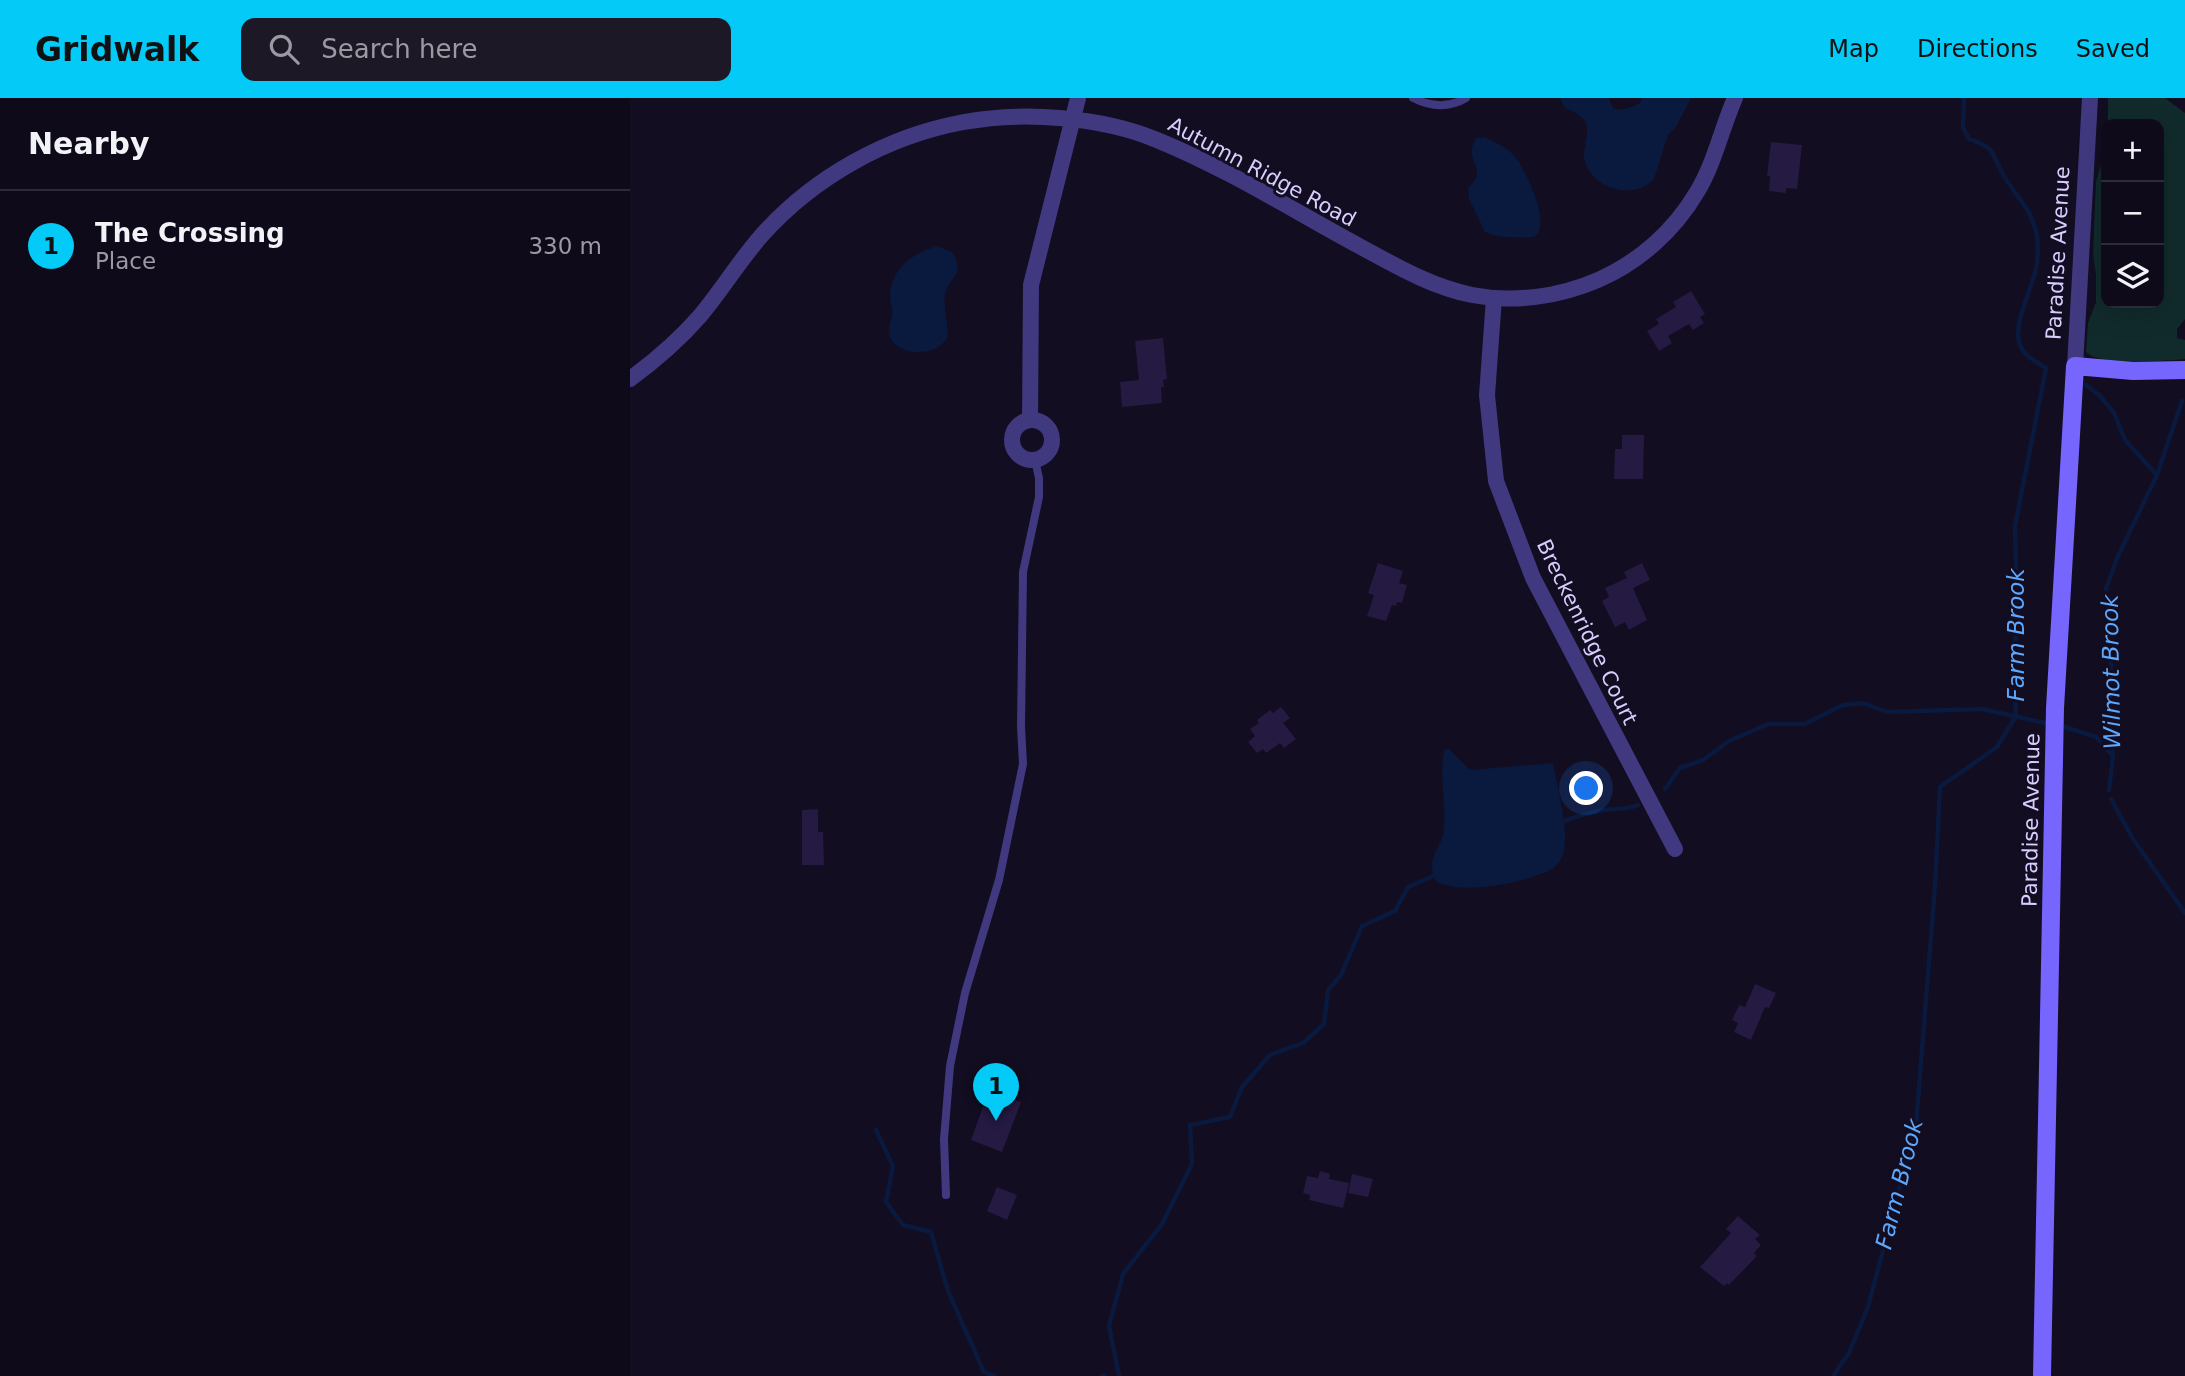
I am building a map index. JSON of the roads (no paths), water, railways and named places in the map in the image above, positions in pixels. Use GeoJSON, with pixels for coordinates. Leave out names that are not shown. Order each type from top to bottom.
{"type":"FeatureCollection","features":[{"type":"Feature","properties":{"kind":"street"},"geometry":{"type":"LineString","coordinates":[[1030,420],[1031,285],[1078,98]]}},
{"type":"Feature","properties":{"kind":"street","name":"Autumn Ridge Road"},"geometry":{"type":"LineString","coordinates":[[630,379],[653,362],[702,313],[762,234],[808,192],[837,171],[897,142],[935,128],[967,121],[1019,118],[1072,120],[1124,129],[1155,139],[1212,166],[1401,268],[1456,291],[1494,298],[1522,298],[1567,291],[1609,275],[1646,251],[1668,232],[1709,171],[1735,98]]}},
{"type":"Feature","properties":{"kind":"street","name":"Paradise Avenue"},"geometry":{"type":"LineString","coordinates":[[2042,1376],[2055,708],[2090,98]]}},
{"type":"Feature","properties":{"kind":"street","name":"Breckenridge Court"},"geometry":{"type":"LineString","coordinates":[[1494,298],[1487,395],[1496,481],[1533,578],[1675,849]]}},
{"type":"Feature","properties":{"kind":"street"},"geometry":{"type":"LineString","coordinates":[[2074,366],[2133,371],[2185,370]]}},
{"type":"Feature","properties":{"kind":"street"},"geometry":{"type":"LineString","coordinates":[[1030,420],[1044,424],[1052,435],[1047,454],[1035,460],[1023,459],[1017,455],[1011,443],[1018,425],[1030,420]]}},
{"type":"Feature","properties":{"kind":"lane"},"geometry":{"type":"LineString","coordinates":[[1413,98],[1436,106],[1451,105],[1466,98]]}},
{"type":"Feature","properties":{"kind":"lane"},"geometry":{"type":"LineString","coordinates":[[946,1195],[944,1139],[950,1066],[965,993],[999,880],[1023,764],[1023,572],[1039,497],[1035,460]]}},
{"type":"Feature","properties":{"kind":"water"},"geometry":{"type":"Polygon","coordinates":[[[1560,98],[1609,98],[1613,108],[1620,109],[1640,103],[1642,98],[1691,98],[1676,127],[1668,135],[1654,179],[1635,190],[1624,190],[1603,184],[1587,168],[1584,157],[1586,124],[1577,114],[1565,108],[1560,98]]]}},
{"type":"Feature","properties":{"kind":"water"},"geometry":{"type":"Polygon","coordinates":[[[1485,137],[1509,151],[1525,174],[1539,211],[1539,231],[1533,237],[1500,236],[1485,232],[1469,199],[1468,188],[1477,174],[1472,146],[1476,138],[1485,137]]]}},
{"type":"Feature","properties":{"kind":"water"},"geometry":{"type":"Polygon","coordinates":[[[937,246],[952,252],[958,266],[945,295],[948,336],[944,343],[930,351],[905,350],[892,341],[889,335],[892,283],[906,262],[937,246]]]}},
{"type":"Feature","properties":{"kind":"water"},"geometry":{"type":"Polygon","coordinates":[[[1449,749],[1470,770],[1553,763],[1565,834],[1563,854],[1556,865],[1540,875],[1492,886],[1458,887],[1435,880],[1432,871],[1433,858],[1444,828],[1444,750],[1449,749]]]}},
{"type":"Feature","properties":{"kind":"waterway","name":"Farm Brook"},"geometry":{"type":"LineString","coordinates":[[1833,1376],[1849,1353],[1868,1307],[1916,1125],[1940,787],[1997,747],[2016,716],[2015,526],[2046,368],[2023,351],[2018,339],[2018,329],[2037,264],[2037,239],[2030,214],[2004,176],[1992,152],[1984,145],[1969,139],[1963,128],[1964,98]]}},
{"type":"Feature","properties":{"kind":"waterway"},"geometry":{"type":"LineString","coordinates":[[2086,385],[2099,395],[2114,413],[2125,440],[2156,474]]}},
{"type":"Feature","properties":{"kind":"waterway","name":"Wilmot Brook"},"geometry":{"type":"LineString","coordinates":[[2109,790],[2113,756],[2106,589],[2118,556],[2157,475],[2182,401]]}},
{"type":"Feature","properties":{"kind":"waterway"},"geometry":{"type":"LineString","coordinates":[[1665,789],[1680,768],[1703,760],[1729,741],[1768,724],[1805,724],[1843,705],[1863,703],[1887,712],[1982,709],[2045,723]]}},
{"type":"Feature","properties":{"kind":"waterway"},"geometry":{"type":"LineString","coordinates":[[2065,727],[2096,737],[2113,756]]}},
{"type":"Feature","properties":{"kind":"waterway","name":"Wilmot Brook"},"geometry":{"type":"LineString","coordinates":[[2111,799],[2133,839],[2185,913]]}},
{"type":"Feature","properties":{"kind":"waterway"},"geometry":{"type":"LineString","coordinates":[[1559,823],[1592,812],[1638,805]]}},
{"type":"Feature","properties":{"kind":"waterway"},"geometry":{"type":"LineString","coordinates":[[1119,1376],[1109,1326],[1123,1274],[1162,1224],[1192,1164],[1190,1125],[1230,1117],[1242,1087],[1270,1055],[1303,1043],[1324,1024],[1328,990],[1341,975],[1362,926],[1395,911],[1408,887],[1438,874]]}},
{"type":"Feature","properties":{"kind":"waterway"},"geometry":{"type":"LineString","coordinates":[[876,1130],[893,1166],[886,1202],[903,1225],[931,1232],[948,1291],[984,1372],[994,1376]]}},
{"type":"Feature","properties":{"kind":"place","name":"The Crossing"},"geometry":{"type":"Point","coordinates":[996,1121]}}]}
